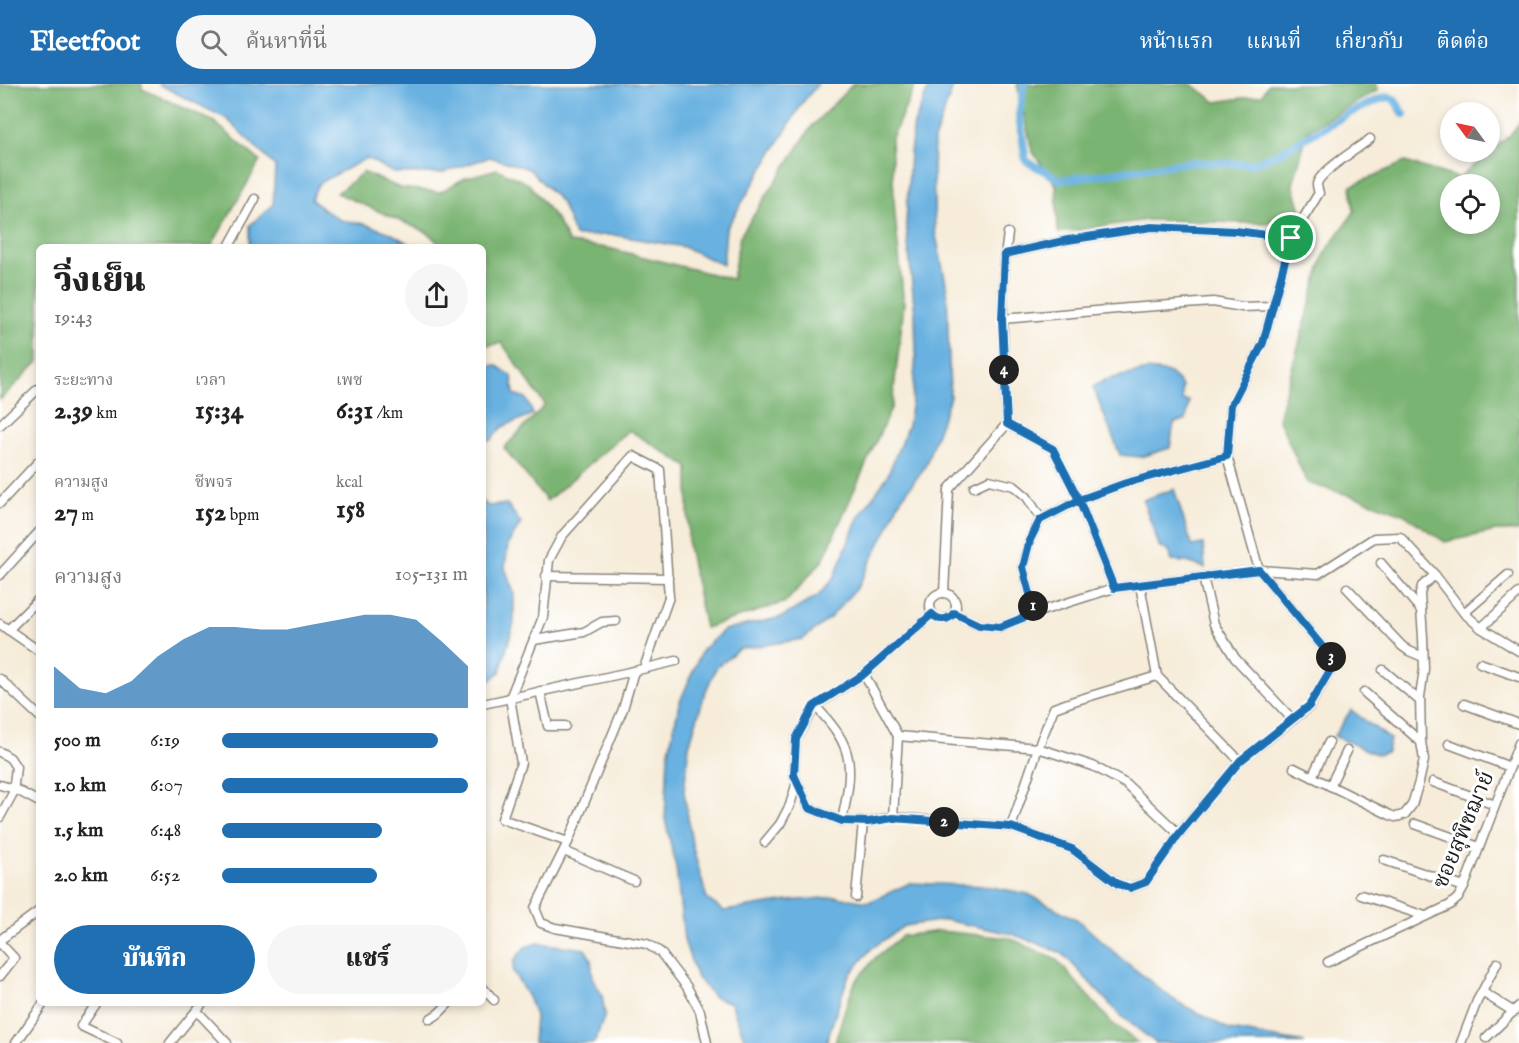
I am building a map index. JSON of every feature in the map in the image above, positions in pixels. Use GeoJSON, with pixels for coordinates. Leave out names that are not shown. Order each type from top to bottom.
{"type":"FeatureCollection","features":[{"type":"Feature","properties":{"kind":"street"},"geometry":{"type":"LineString","coordinates":[[932,614],[864,674],[814,706],[796,739],[794,775],[809,808],[842,821],[863,822],[893,818],[1011,827],[1072,849],[1118,884],[1130,888],[1146,882],[1179,834],[1240,761],[1309,706],[1335,662],[1259,570],[1227,456],[1231,405],[1263,343],[1291,238],[1319,193],[1317,183],[1321,176],[1370,140]]}},
{"type":"Feature","properties":{"kind":"street"},"geometry":{"type":"LineString","coordinates":[[230,244],[255,199]]}},
{"type":"Feature","properties":{"kind":"street"},"geometry":{"type":"LineString","coordinates":[[1005,254],[1068,240],[1152,227],[1236,231],[1291,238]]}},
{"type":"Feature","properties":{"kind":"street"},"geometry":{"type":"LineString","coordinates":[[944,593],[949,489],[1007,424],[1002,319],[1008,233]]}},
{"type":"Feature","properties":{"kind":"street"},"geometry":{"type":"LineString","coordinates":[[1002,319],[1213,302],[1242,307],[1273,306]]}},
{"type":"Feature","properties":{"kind":"street"},"geometry":{"type":"LineString","coordinates":[[0,425],[36,391]]}},
{"type":"Feature","properties":{"kind":"street"},"geometry":{"type":"LineString","coordinates":[[1007,424],[1053,449],[1079,500],[1114,588]]}},
{"type":"Feature","properties":{"kind":"street"},"geometry":{"type":"LineString","coordinates":[[568,842],[502,819],[521,763],[510,698],[543,617],[549,560],[562,536],[633,456],[660,471],[669,597],[644,668]]}},
{"type":"Feature","properties":{"kind":"street"},"geometry":{"type":"LineString","coordinates":[[1035,613],[1023,567],[1030,540],[1041,519],[1079,500],[1126,483],[1227,456]]}},
{"type":"Feature","properties":{"kind":"street"},"geometry":{"type":"LineString","coordinates":[[0,503],[36,464]]}},
{"type":"Feature","properties":{"kind":"street"},"geometry":{"type":"LineString","coordinates":[[974,487],[989,480],[1014,486],[1027,497],[1041,519]]}},
{"type":"Feature","properties":{"kind":"street"},"geometry":{"type":"LineString","coordinates":[[0,575],[36,535]]}},
{"type":"Feature","properties":{"kind":"street"},"geometry":{"type":"LineString","coordinates":[[954,613],[979,625],[1000,627],[1035,613],[1114,588],[1259,570],[1318,574],[1374,537],[1400,537],[1435,575],[1464,613],[1481,628],[1519,651]]}},
{"type":"Feature","properties":{"kind":"street"},"geometry":{"type":"LineString","coordinates":[[1381,563],[1420,609]]}},
{"type":"Feature","properties":{"kind":"street"},"geometry":{"type":"LineString","coordinates":[[1294,768],[1390,815],[1405,814],[1412,805],[1424,760],[1420,701],[1424,657],[1420,594],[1422,586],[1435,575]]}},
{"type":"Feature","properties":{"kind":"street"},"geometry":{"type":"LineString","coordinates":[[1464,613],[1508,575]]}},
{"type":"Feature","properties":{"kind":"street"},"geometry":{"type":"LineString","coordinates":[[546,576],[668,578]]}},
{"type":"Feature","properties":{"kind":"street"},"geometry":{"type":"LineString","coordinates":[[1203,577],[1214,624],[1234,658],[1293,720]]}},
{"type":"Feature","properties":{"kind":"street"},"geometry":{"type":"LineString","coordinates":[[1140,585],[1157,676],[1240,761]]}},
{"type":"Feature","properties":{"kind":"street"},"geometry":{"type":"LineString","coordinates":[[1347,588],[1402,646],[1424,657]]}},
{"type":"Feature","properties":{"kind":"street"},"geometry":{"type":"LineString","coordinates":[[944,593],[948,594],[956,604],[951,616],[939,619],[932,614],[930,606],[936,595],[944,593]]}},
{"type":"Feature","properties":{"kind":"street"},"geometry":{"type":"LineString","coordinates":[[1481,628],[1519,593]]}},
{"type":"Feature","properties":{"kind":"street"},"geometry":{"type":"LineString","coordinates":[[8,630],[36,602]]}},
{"type":"Feature","properties":{"kind":"street"},"geometry":{"type":"LineString","coordinates":[[534,640],[584,633],[602,622],[616,621]]}},
{"type":"Feature","properties":{"kind":"street"},"geometry":{"type":"LineString","coordinates":[[0,624],[36,649]]}},
{"type":"Feature","properties":{"kind":"street"},"geometry":{"type":"LineString","coordinates":[[486,703],[676,661]]}},
{"type":"Feature","properties":{"kind":"street"},"geometry":{"type":"LineString","coordinates":[[1480,663],[1519,677]]}},
{"type":"Feature","properties":{"kind":"street"},"geometry":{"type":"LineString","coordinates":[[1383,670],[1420,701]]}},
{"type":"Feature","properties":{"kind":"street"},"geometry":{"type":"LineString","coordinates":[[634,671],[623,710],[568,842],[535,908],[541,923],[555,928],[647,944],[660,952],[687,987],[700,1011],[706,1043]]}},
{"type":"Feature","properties":{"kind":"street"},"geometry":{"type":"LineString","coordinates":[[864,674],[898,736],[893,818]]}},
{"type":"Feature","properties":{"kind":"street"},"geometry":{"type":"LineString","coordinates":[[1011,827],[1054,708],[1157,676]]}},
{"type":"Feature","properties":{"kind":"street"},"geometry":{"type":"LineString","coordinates":[[0,679],[36,713]]}},
{"type":"Feature","properties":{"kind":"street"},"geometry":{"type":"LineString","coordinates":[[540,691],[548,726],[565,726]]}},
{"type":"Feature","properties":{"kind":"street"},"geometry":{"type":"LineString","coordinates":[[1364,692],[1421,742]]}},
{"type":"Feature","properties":{"kind":"street"},"geometry":{"type":"LineString","coordinates":[[1464,704],[1519,724]]}},
{"type":"Feature","properties":{"kind":"street"},"geometry":{"type":"LineString","coordinates":[[814,706],[841,736],[846,749],[849,779],[842,821]]}},
{"type":"Feature","properties":{"kind":"street"},"geometry":{"type":"LineString","coordinates":[[898,736],[1038,748],[1093,766],[1126,784],[1179,834]]}},
{"type":"Feature","properties":{"kind":"street"},"geometry":{"type":"LineString","coordinates":[[1312,777],[1329,742]]}},
{"type":"Feature","properties":{"kind":"street"},"geometry":{"type":"LineString","coordinates":[[1449,744],[1510,767]]}},
{"type":"Feature","properties":{"kind":"street","name":"ซอยสุพิชฌาย์"},"geometry":{"type":"LineString","coordinates":[[1328,962],[1450,905],[1458,898],[1519,744]]}},
{"type":"Feature","properties":{"kind":"street"},"geometry":{"type":"LineString","coordinates":[[1330,786],[1347,751]]}},
{"type":"Feature","properties":{"kind":"street"},"geometry":{"type":"LineString","coordinates":[[0,752],[16,766],[13,793],[0,817]]}},
{"type":"Feature","properties":{"kind":"street"},"geometry":{"type":"LineString","coordinates":[[765,842],[780,824],[790,805],[797,782]]}},
{"type":"Feature","properties":{"kind":"street"},"geometry":{"type":"LineString","coordinates":[[1433,782],[1495,805]]}},
{"type":"Feature","properties":{"kind":"street"},"geometry":{"type":"LineString","coordinates":[[0,784],[36,800]]}},
{"type":"Feature","properties":{"kind":"street"},"geometry":{"type":"LineString","coordinates":[[856,897],[863,822]]}},
{"type":"Feature","properties":{"kind":"street"},"geometry":{"type":"LineString","coordinates":[[1415,824],[1479,847]]}},
{"type":"Feature","properties":{"kind":"street"},"geometry":{"type":"LineString","coordinates":[[564,851],[634,880]]}},
{"type":"Feature","properties":{"kind":"street"},"geometry":{"type":"LineString","coordinates":[[1384,860],[1464,887]]}},
{"type":"Feature","properties":{"kind":"street"},"geometry":{"type":"LineString","coordinates":[[1361,895],[1425,916]]}},
{"type":"Feature","properties":{"kind":"street"},"geometry":{"type":"LineString","coordinates":[[0,976],[14,958],[0,941],[36,913]]}},
{"type":"Feature","properties":{"kind":"street"},"geometry":{"type":"LineString","coordinates":[[1461,1043],[1477,1001],[1497,963]]}},
{"type":"Feature","properties":{"kind":"street"},"geometry":{"type":"LineString","coordinates":[[486,991],[494,1000]]}},
{"type":"Feature","properties":{"kind":"street"},"geometry":{"type":"LineString","coordinates":[[1482,992],[1516,1009],[1486,1038]]}},
{"type":"Feature","properties":{"kind":"street"},"geometry":{"type":"LineString","coordinates":[[16,1043],[42,1006]]}},
{"type":"Feature","properties":{"kind":"street"},"geometry":{"type":"LineString","coordinates":[[95,1006],[81,1026],[117,1043]]}},
{"type":"Feature","properties":{"kind":"street"},"geometry":{"type":"LineString","coordinates":[[170,1043],[201,1006],[227,1043]]}},
{"type":"Feature","properties":{"kind":"street"},"geometry":{"type":"LineString","coordinates":[[430,1019],[446,1006]]}},
{"type":"Feature","properties":{"kind":"green space"},"geometry":{"type":"Polygon","coordinates":[[[0,84],[142,84],[142,89],[213,121],[260,161],[213,244],[36,244],[36,364],[0,400],[0,84]]]}},
{"type":"Feature","properties":{"kind":"green space"},"geometry":{"type":"Polygon","coordinates":[[[853,84],[916,84],[891,140],[895,215],[904,305],[892,406],[823,560],[786,602],[705,628],[688,546],[688,467],[629,430],[547,501],[504,448],[545,405],[502,343],[486,346],[486,244],[439,244],[428,233],[337,193],[363,172],[400,188],[440,192],[465,178],[497,169],[529,184],[556,219],[569,243],[608,248],[732,279],[740,236],[812,126],[853,84]]]}},
{"type":"Feature","properties":{"kind":"green space"},"geometry":{"type":"Polygon","coordinates":[[[1017,84],[1191,84],[1216,102],[1262,95],[1268,84],[1377,84],[1378,90],[1308,130],[1293,184],[1301,210],[1271,223],[1147,220],[1058,233],[1056,185],[1032,151],[1017,84]]]}},
{"type":"Feature","properties":{"kind":"green space"},"geometry":{"type":"Polygon","coordinates":[[[1519,123],[1519,531],[1496,531],[1445,542],[1403,514],[1307,483],[1278,418],[1324,254],[1354,212],[1351,186],[1405,162],[1446,174],[1440,174],[1440,234],[1500,234],[1500,174],[1464,174],[1478,162],[1500,162],[1500,143],[1519,123]]]}},
{"type":"Feature","properties":{"kind":"green space"},"geometry":{"type":"Polygon","coordinates":[[[939,931],[1010,938],[1057,960],[1111,1022],[1138,1043],[835,1043],[855,982],[876,957],[902,936],[939,931]]]}},
{"type":"Feature","properties":{"kind":"water"},"geometry":{"type":"Polygon","coordinates":[[[158,84],[818,84],[803,102],[726,229],[723,265],[684,247],[614,235],[575,236],[561,202],[529,169],[490,157],[442,173],[393,173],[367,158],[319,183],[311,199],[320,207],[340,220],[365,224],[391,233],[409,244],[250,244],[250,225],[273,205],[275,166],[227,119],[158,84]]]}},
{"type":"Feature","properties":{"kind":"water"},"geometry":{"type":"Polygon","coordinates":[[[930,84],[954,84],[934,140],[933,171],[935,231],[947,288],[950,397],[925,467],[899,502],[858,586],[830,618],[803,639],[739,649],[716,668],[705,693],[689,746],[684,791],[692,844],[707,899],[724,911],[788,901],[836,897],[869,902],[910,883],[986,886],[1028,894],[1078,920],[1123,960],[1174,1000],[1230,1030],[1305,1043],[1156,1043],[1121,1016],[1062,953],[1012,934],[945,920],[904,926],[871,949],[848,977],[826,1043],[746,1043],[731,1003],[714,997],[697,978],[684,940],[676,868],[665,819],[668,755],[679,704],[702,650],[724,630],[782,617],[818,596],[834,577],[858,518],[887,477],[908,425],[912,401],[916,355],[915,314],[906,224],[910,152],[914,124],[930,84]]]}},
{"type":"Feature","properties":{"kind":"water"},"geometry":{"type":"Polygon","coordinates":[[[496,365],[512,376],[514,394],[526,398],[533,414],[502,427],[491,440],[486,441],[486,367],[496,365]]]}},
{"type":"Feature","properties":{"kind":"water"},"geometry":{"type":"Polygon","coordinates":[[[1148,370],[1170,373],[1182,386],[1182,400],[1189,401],[1186,420],[1174,423],[1170,448],[1141,457],[1120,455],[1093,387],[1105,380],[1148,370]]]}},
{"type":"Feature","properties":{"kind":"water"},"geometry":{"type":"Polygon","coordinates":[[[1174,489],[1192,546],[1203,544],[1205,568],[1187,562],[1172,561],[1169,550],[1160,548],[1143,500],[1174,489]]]}},
{"type":"Feature","properties":{"kind":"water"},"geometry":{"type":"Polygon","coordinates":[[[486,504],[488,506],[507,504],[521,523],[508,544],[505,568],[514,593],[514,623],[500,672],[486,684],[486,504]]]}},
{"type":"Feature","properties":{"kind":"water"},"geometry":{"type":"Polygon","coordinates":[[[1351,710],[1390,739],[1387,752],[1378,755],[1334,736],[1351,710]]]}},
{"type":"Feature","properties":{"kind":"water"},"geometry":{"type":"Polygon","coordinates":[[[538,943],[585,949],[591,959],[593,979],[602,995],[605,1015],[594,1043],[533,1043],[535,1016],[529,999],[513,971],[514,961],[525,947],[538,943]]]}},
{"type":"Feature","properties":{"kind":"waterway"},"geometry":{"type":"LineString","coordinates":[[1024,84],[1019,116],[1026,161],[1061,180],[1190,162],[1251,164],[1279,153],[1349,113],[1380,99],[1388,97],[1394,99],[1404,114]]}},
{"type":"Feature","properties":{"kind":"route"},"geometry":{"type":"LineString","coordinates":[[1291,238],[1236,231],[1152,227],[1068,240],[1005,254],[1002,319],[1007,424],[1053,449],[1079,500],[1114,588],[1259,570],[1335,662],[1309,706],[1240,761],[1179,834],[1146,882],[1130,888],[1118,884],[1072,849],[1011,827],[893,818],[868,822],[842,821],[809,808],[794,775],[796,739],[814,706],[864,674],[932,614],[943,619],[954,613],[979,625],[1000,627],[1035,613],[1023,567],[1030,540],[1040,520],[1079,500],[1126,483],[1227,456],[1231,405],[1263,343],[1291,238]]}}]}
